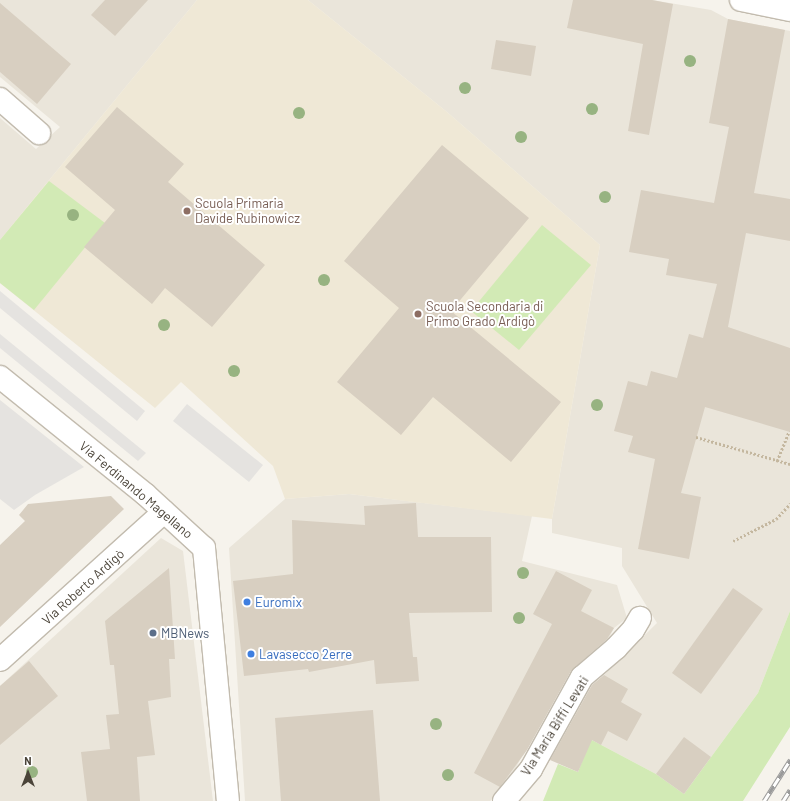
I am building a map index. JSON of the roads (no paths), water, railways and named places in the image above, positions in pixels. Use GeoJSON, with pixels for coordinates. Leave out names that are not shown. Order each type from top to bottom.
{"type":"FeatureCollection","features":[{"type":"Feature","properties":{"kind":"street"},"geometry":{"type":"LineString","coordinates":[[741,0],[790,10]]}},
{"type":"Feature","properties":{"kind":"street"},"geometry":{"type":"LineString","coordinates":[[0,99],[39,133]]}},
{"type":"Feature","properties":{"kind":"street","name":"Via Ferdinando Magellano"},"geometry":{"type":"LineString","coordinates":[[0,377],[145,494],[204,548],[228,801]]}},
{"type":"Feature","properties":{"kind":"street","name":"Via Roberto Ardigò"},"geometry":{"type":"LineString","coordinates":[[0,660],[164,512]]}},
{"type":"Feature","properties":{"kind":"street","name":"Via Maria Biffi Levati"},"geometry":{"type":"LineString","coordinates":[[504,801],[531,769],[582,677],[616,648],[633,630],[640,618]]}},
{"type":"Feature","properties":{"kind":"railway"},"geometry":{"type":"LineString","coordinates":[[764,801],[790,760]]}},
{"type":"Feature","properties":{"kind":"railway"},"geometry":{"type":"LineString","coordinates":[[783,801],[790,790]]}},
{"type":"Feature","properties":{"kind":"place","name":"Scuola Primaria Davide Rubinowicz"},"geometry":{"type":"Point","coordinates":[187,211]}},
{"type":"Feature","properties":{"kind":"place","name":"Scuola Secondaria di Primo Grado Ardigò"},"geometry":{"type":"Point","coordinates":[418,314]}},
{"type":"Feature","properties":{"kind":"place","name":"Euromix"},"geometry":{"type":"Point","coordinates":[247,602]}},
{"type":"Feature","properties":{"kind":"place","name":"MBNews"},"geometry":{"type":"Point","coordinates":[153,633]}},
{"type":"Feature","properties":{"kind":"place","name":"Lavasecco 2erre"},"geometry":{"type":"Point","coordinates":[251,654]}}]}
